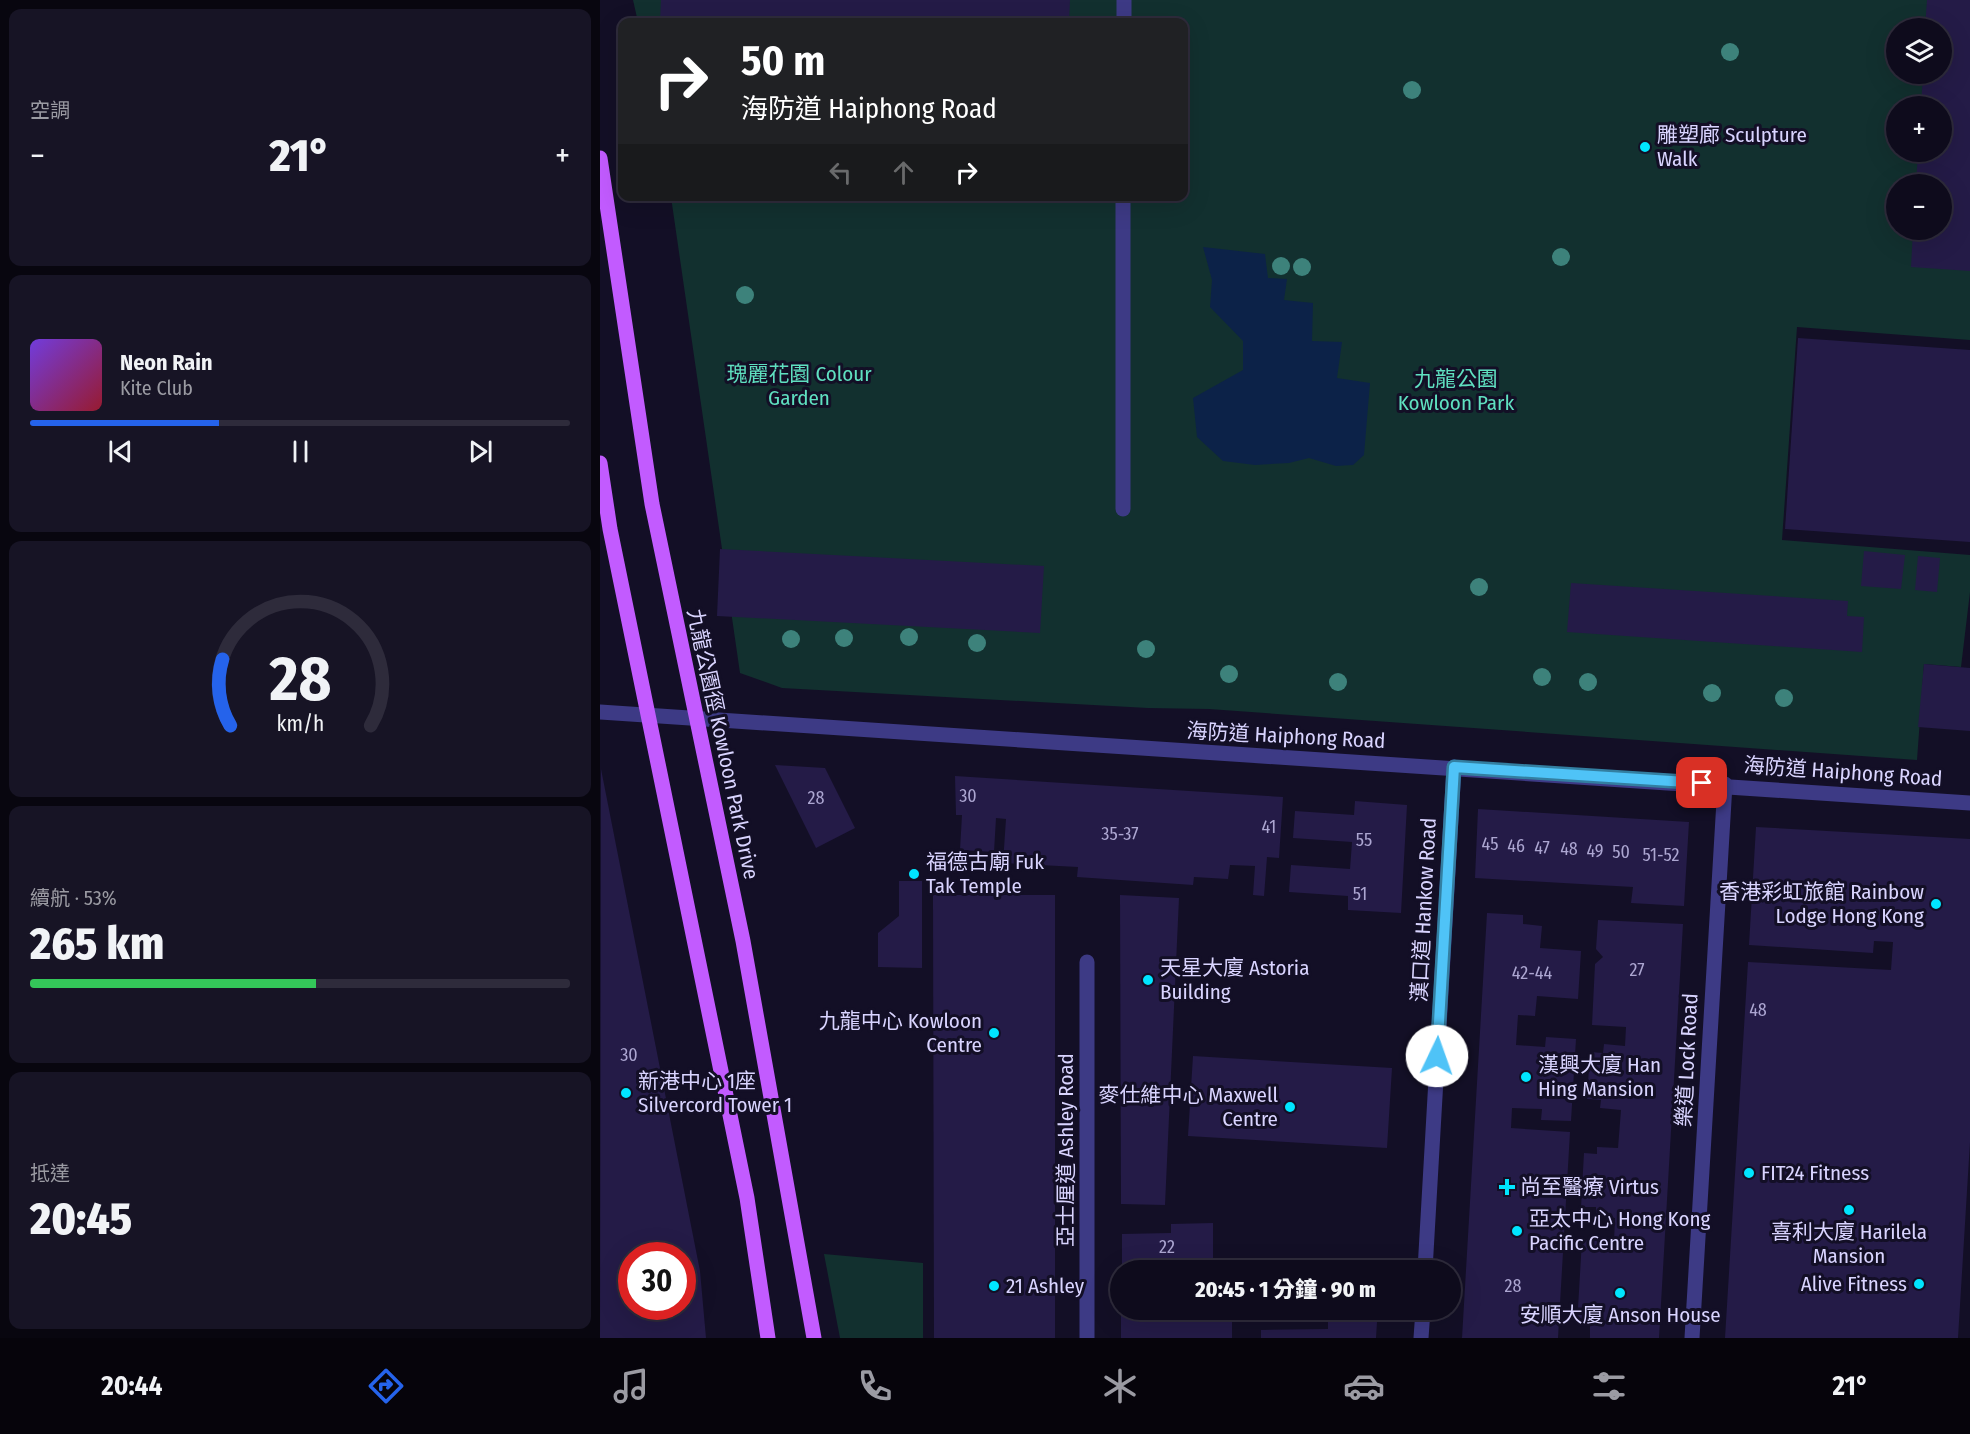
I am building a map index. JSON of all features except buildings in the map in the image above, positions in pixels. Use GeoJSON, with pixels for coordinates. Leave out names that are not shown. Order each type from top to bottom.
{"type":"FeatureCollection","features":[{"type":"Feature","properties":{"kind":"main road","name":"九龍公園徑 Kowloon Park Drive"},"geometry":{"type":"LineString","coordinates":[[600,158],[655,523],[743,941],[814,1338]]}},
{"type":"Feature","properties":{"kind":"main road"},"geometry":{"type":"LineString","coordinates":[[600,463],[610,529],[747,1198],[768,1338]]}},
{"type":"Feature","properties":{"kind":"street"},"geometry":{"type":"LineString","coordinates":[[1124,0],[1124,18]]}},
{"type":"Feature","properties":{"kind":"street"},"geometry":{"type":"LineString","coordinates":[[1123,201],[1123,508]]}},
{"type":"Feature","properties":{"kind":"street","name":"海防道 Haiphong Road"},"geometry":{"type":"LineString","coordinates":[[600,712],[1725,784],[1970,803]]}},
{"type":"Feature","properties":{"kind":"street","name":"漢口道 Hankow Road"},"geometry":{"type":"LineString","coordinates":[[1426,1260],[1454,767]]}},
{"type":"Feature","properties":{"kind":"street","name":"樂道 Lock Road"},"geometry":{"type":"LineString","coordinates":[[1692,1338],[1725,784]]}},
{"type":"Feature","properties":{"kind":"street","name":"亞士厘道 Ashley Road"},"geometry":{"type":"LineString","coordinates":[[1087,962],[1087,1338]]}},
{"type":"Feature","properties":{"kind":"street"},"geometry":{"type":"LineString","coordinates":[[1421,1338],[1422,1320]]}},
{"type":"Feature","properties":{"kind":"green space","name":"九龍公園 Kowloon Park"},"geometry":{"type":"Polygon","coordinates":[[[633,0],[1970,0],[1970,340],[1797,327],[1782,540],[1970,555],[1970,592],[1961,667],[1924,664],[1917,760],[1209,709],[1148,708],[782,688],[740,673],[672,201],[1188,201],[1188,18],[637,18],[633,0]]]}},
{"type":"Feature","properties":{"kind":"green space"},"geometry":{"type":"Polygon","coordinates":[[[824,1254],[923,1263],[923,1338],[840,1338],[824,1254]]]}},
{"type":"Feature","properties":{"kind":"water"},"geometry":{"type":"Polygon","coordinates":[[[1203,247],[1265,254],[1268,278],[1287,279],[1284,300],[1313,303],[1312,341],[1342,342],[1337,378],[1370,383],[1364,455],[1353,465],[1336,466],[1309,458],[1289,463],[1255,465],[1223,461],[1197,437],[1193,398],[1243,370],[1243,341],[1210,307],[1212,280],[1203,247]]]}},
{"type":"Feature","properties":{"kind":"place","name":"雕塑廊 Sculpture Walk"},"geometry":{"type":"Point","coordinates":[1645,147]}},
{"type":"Feature","properties":{"kind":"place","name":"福德古廟 Fuk Tak Temple"},"geometry":{"type":"Point","coordinates":[914,874]}},
{"type":"Feature","properties":{"kind":"place","name":"香港彩虹旅館 Rainbow Lodge Hong Kong"},"geometry":{"type":"Point","coordinates":[1936,904]}},
{"type":"Feature","properties":{"kind":"place","name":"天星大廈 Astoria Building"},"geometry":{"type":"Point","coordinates":[1148,980]}},
{"type":"Feature","properties":{"kind":"place","name":"九龍中心 Kowloon Centre"},"geometry":{"type":"Point","coordinates":[994,1033]}},
{"type":"Feature","properties":{"kind":"place","name":"漢興大廈 Han Hing Mansion"},"geometry":{"type":"Point","coordinates":[1526,1077]}},
{"type":"Feature","properties":{"kind":"place","name":"新港中心 1座 Silvercord Tower 1"},"geometry":{"type":"Point","coordinates":[626,1093]}},
{"type":"Feature","properties":{"kind":"place","name":"麥仕維中心 Maxwell Centre"},"geometry":{"type":"Point","coordinates":[1290,1107]}},
{"type":"Feature","properties":{"kind":"place","name":"FIT24 Fitness"},"geometry":{"type":"Point","coordinates":[1749,1173]}},
{"type":"Feature","properties":{"kind":"place","name":"尚至醫療 Virtus"},"geometry":{"type":"Point","coordinates":[1507,1187]}},
{"type":"Feature","properties":{"kind":"place","name":"喜利大廈 Harilela Mansion"},"geometry":{"type":"Point","coordinates":[1849,1210]}},
{"type":"Feature","properties":{"kind":"place","name":"亞太中心 Hong Kong Pacific Centre"},"geometry":{"type":"Point","coordinates":[1517,1231]}},
{"type":"Feature","properties":{"kind":"place","name":"Alive Fitness"},"geometry":{"type":"Point","coordinates":[1919,1284]}},
{"type":"Feature","properties":{"kind":"place","name":"21 Ashley"},"geometry":{"type":"Point","coordinates":[994,1286]}},
{"type":"Feature","properties":{"kind":"place","name":"安順大廈 Anson House"},"geometry":{"type":"Point","coordinates":[1620,1293]}},
{"type":"Feature","properties":{"kind":"route"},"geometry":{"type":"LineString","coordinates":[[1437,1056],[1454,767],[1702,783]]}},
{"type":"Feature","properties":{"kind":"park label","name":"瑰麗花園 Colour Garden"},"geometry":{"type":"Point","coordinates":[799,386]}}]}
